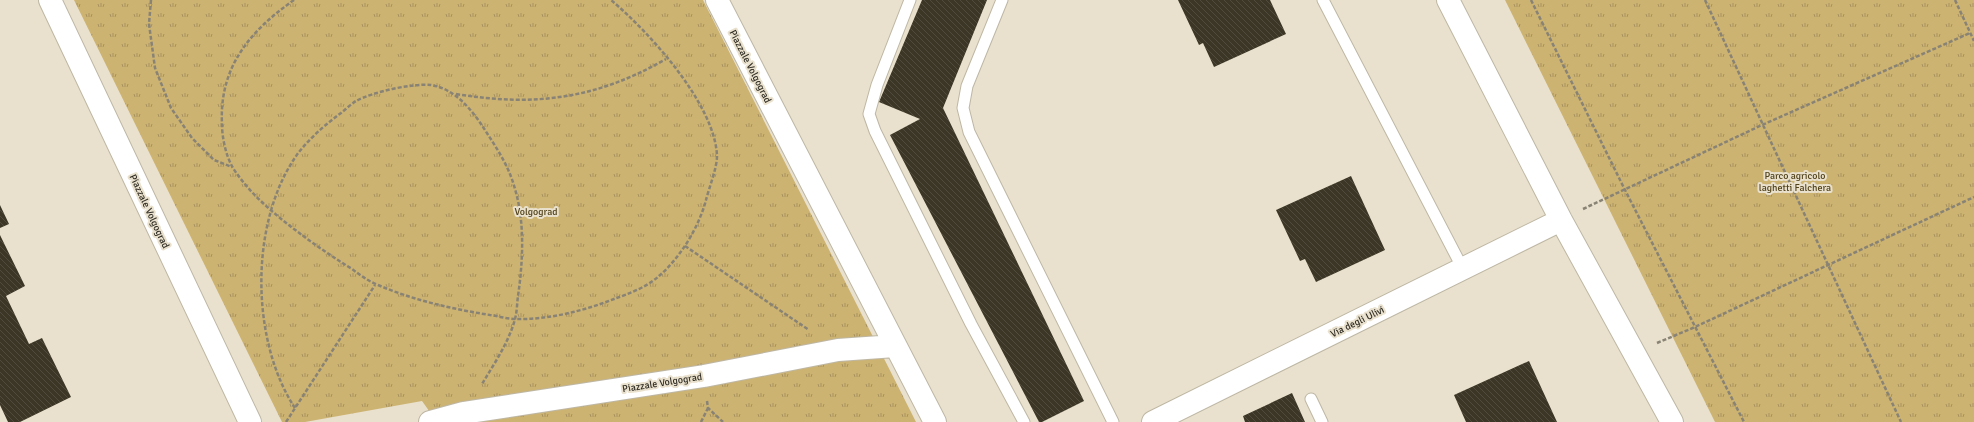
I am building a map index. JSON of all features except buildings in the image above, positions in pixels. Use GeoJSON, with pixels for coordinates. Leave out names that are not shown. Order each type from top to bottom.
{"type":"FeatureCollection","features":[{"type":"Feature","properties":{"kind":"street","name":"Piazzale Volgograd"},"geometry":{"type":"LineString","coordinates":[[50,0],[250,422]]}},
{"type":"Feature","properties":{"kind":"street","name":"Piazzale Volgograd"},"geometry":{"type":"LineString","coordinates":[[717,0],[895,346],[936,422]]}},
{"type":"Feature","properties":{"kind":"street"},"geometry":{"type":"LineString","coordinates":[[1448,0],[1560,220],[1672,422]]}},
{"type":"Feature","properties":{"kind":"street","name":"Via degli Ulivi"},"geometry":{"type":"LineString","coordinates":[[1153,422],[1560,220]]}},
{"type":"Feature","properties":{"kind":"street","name":"Piazzale Volgograd"},"geometry":{"type":"LineString","coordinates":[[430,422],[463,413],[704,376],[838,350],[895,346]]}},
{"type":"Feature","properties":{"kind":"lane"},"geometry":{"type":"LineString","coordinates":[[910,0],[877,85],[869,114],[875,131],[971,324],[1024,422]]}},
{"type":"Feature","properties":{"kind":"lane"},"geometry":{"type":"LineString","coordinates":[[1002,0],[967,86],[963,108],[969,132],[1112,422]]}},
{"type":"Feature","properties":{"kind":"lane"},"geometry":{"type":"LineString","coordinates":[[1324,0],[1463,269]]}},
{"type":"Feature","properties":{"kind":"lane"},"geometry":{"type":"LineString","coordinates":[[1311,399],[1322,422]]}},
{"type":"Feature","properties":{"kind":"path"},"geometry":{"type":"LineString","coordinates":[[151,0],[149,24],[155,68],[171,108],[192,138],[214,160],[232,167]]}},
{"type":"Feature","properties":{"kind":"path"},"geometry":{"type":"LineString","coordinates":[[294,0],[278,11],[255,33],[236,57],[225,82],[221,109],[222,136],[232,167],[271,211],[320,249],[375,284],[453,308],[515,319],[553,316],[594,306],[628,294],[658,277],[686,246],[703,213],[717,157],[710,124],[691,88],[642,28],[611,0]]}},
{"type":"Feature","properties":{"kind":"path"},"geometry":{"type":"LineString","coordinates":[[1532,0],[1625,190],[1744,422]]}},
{"type":"Feature","properties":{"kind":"path"},"geometry":{"type":"LineString","coordinates":[[1705,0],[1901,422]]}},
{"type":"Feature","properties":{"kind":"path"},"geometry":{"type":"LineString","coordinates":[[1955,0],[1974,42]]}},
{"type":"Feature","properties":{"kind":"path"},"geometry":{"type":"LineString","coordinates":[[1560,220],[1762,125],[1970,33]]}},
{"type":"Feature","properties":{"kind":"path"},"geometry":{"type":"LineString","coordinates":[[295,408],[285,393],[273,365],[266,333],[262,298],[262,266],[271,211],[282,182],[299,153],[321,128],[356,101],[394,88],[431,85],[456,94],[489,100],[521,101],[553,99],[588,93],[616,84],[646,71],[666,59]]}},
{"type":"Feature","properties":{"kind":"path"},"geometry":{"type":"LineString","coordinates":[[456,94],[480,122],[500,152],[516,189],[522,229],[522,268],[515,319],[501,351],[463,413]]}},
{"type":"Feature","properties":{"kind":"path"},"geometry":{"type":"LineString","coordinates":[[1634,352],[1695,327],[1974,197]]}},
{"type":"Feature","properties":{"kind":"path"},"geometry":{"type":"LineString","coordinates":[[686,246],[838,350]]}},
{"type":"Feature","properties":{"kind":"path"},"geometry":{"type":"LineString","coordinates":[[286,422],[375,284]]}},
{"type":"Feature","properties":{"kind":"path"},"geometry":{"type":"LineString","coordinates":[[701,422],[708,408]]}},
{"type":"Feature","properties":{"kind":"green space","name":"Volgograd"},"geometry":{"type":"Polygon","coordinates":[[[74,0],[703,0],[916,422],[437,422],[422,401],[305,422],[282,422],[74,0]]]}},
{"type":"Feature","properties":{"kind":"green space","name":"Parco agricolo laghetti Falchera"},"geometry":{"type":"Polygon","coordinates":[[[1505,0],[1974,0],[1974,422],[1715,422],[1505,0]]]}}]}
